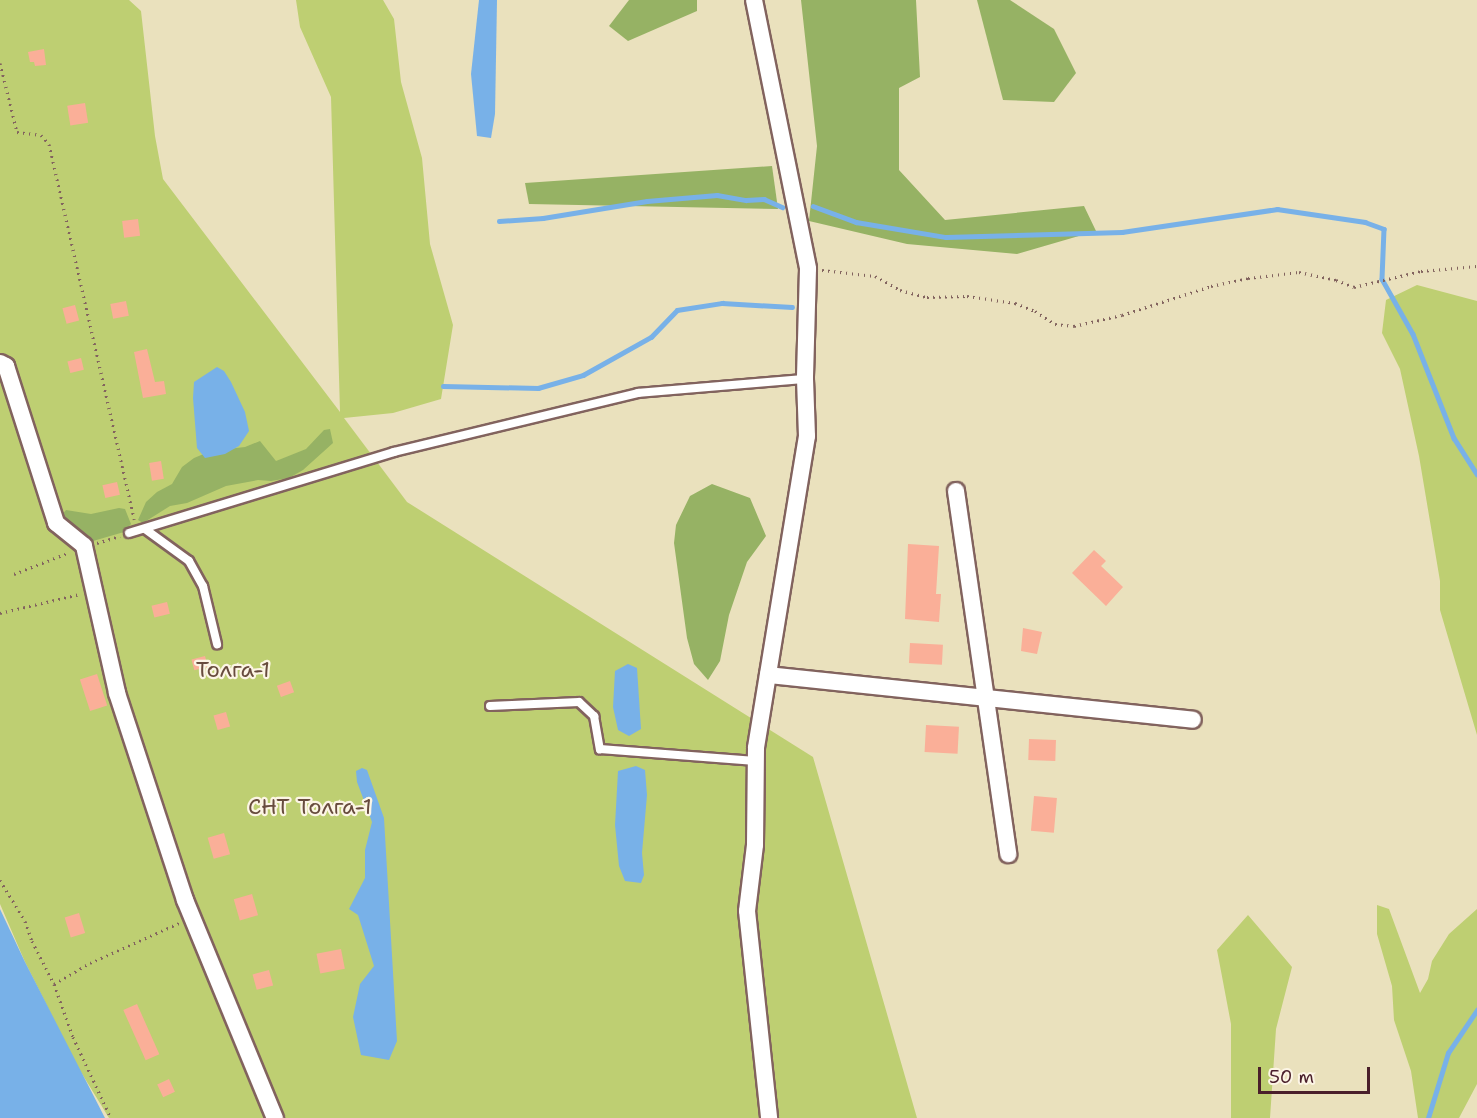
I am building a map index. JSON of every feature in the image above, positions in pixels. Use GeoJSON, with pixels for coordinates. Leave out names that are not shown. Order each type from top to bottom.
{"type":"FeatureCollection","features":[{"type":"Feature","properties":{"kind":"street"},"geometry":{"type":"LineString","coordinates":[[754,0],[808,269],[805,379],[807,436],[756,754],[755,845],[747,911],[769,1118]]}},
{"type":"Feature","properties":{"kind":"street"},"geometry":{"type":"LineString","coordinates":[[0,363],[6,366],[56,522],[84,546],[117,693],[192,918],[274,1118]]}},
{"type":"Feature","properties":{"kind":"street"},"geometry":{"type":"LineString","coordinates":[[956,491],[1008,854]]}},
{"type":"Feature","properties":{"kind":"street"},"geometry":{"type":"LineString","coordinates":[[768,675],[1193,720]]}},
{"type":"Feature","properties":{"kind":"lane"},"geometry":{"type":"LineString","coordinates":[[137,531],[394,452],[638,393],[805,379]]}},
{"type":"Feature","properties":{"kind":"lane"},"geometry":{"type":"LineString","coordinates":[[137,531],[189,561],[202,586],[217,644]]}},
{"type":"Feature","properties":{"kind":"lane"},"geometry":{"type":"LineString","coordinates":[[490,706],[579,702],[594,716],[600,749],[756,754]]}},
{"type":"Feature","properties":{"kind":"path"},"geometry":{"type":"LineString","coordinates":[[0,63],[17,132],[41,135],[49,144],[137,531]]}},
{"type":"Feature","properties":{"kind":"path"},"geometry":{"type":"LineString","coordinates":[[808,269],[875,276],[900,290],[927,297],[968,296],[1015,303],[1035,310],[1055,324],[1074,326],[1122,315],[1211,285],[1248,278],[1299,272],[1336,280],[1354,287],[1395,275],[1477,266]]}},
{"type":"Feature","properties":{"kind":"path"},"geometry":{"type":"LineString","coordinates":[[0,613],[94,591]]}},
{"type":"Feature","properties":{"kind":"path"},"geometry":{"type":"LineString","coordinates":[[0,880],[18,907],[54,984],[73,1037],[111,1118]]}},
{"type":"Feature","properties":{"kind":"path"},"geometry":{"type":"LineString","coordinates":[[54,984],[90,963],[192,918]]}},
{"type":"Feature","properties":{"kind":"green space","name":"СНТ Толга-1"},"geometry":{"type":"Polygon","coordinates":[[[0,0],[129,0],[141,11],[155,136],[163,179],[340,412],[331,97],[300,27],[296,0],[383,0],[394,19],[401,82],[422,158],[430,244],[453,325],[441,399],[393,413],[344,418],[407,502],[813,757],[917,1118],[109,1118],[76,1064],[25,962],[0,904],[0,0]]]}},
{"type":"Feature","properties":{"kind":"green space"},"geometry":{"type":"Polygon","coordinates":[[[629,0],[697,0],[697,11],[628,41],[609,26],[629,0]]]}},
{"type":"Feature","properties":{"kind":"green space"},"geometry":{"type":"Polygon","coordinates":[[[801,0],[916,0],[920,77],[899,88],[899,170],[945,220],[1084,206],[1096,231],[1017,254],[907,244],[809,221],[817,146],[801,0]]]}},
{"type":"Feature","properties":{"kind":"green space"},"geometry":{"type":"Polygon","coordinates":[[[977,0],[1010,0],[1054,29],[1076,73],[1054,102],[1003,100],[977,0]]]}},
{"type":"Feature","properties":{"kind":"green space"},"geometry":{"type":"Polygon","coordinates":[[[772,166],[778,209],[529,204],[525,183],[772,166]]]}},
{"type":"Feature","properties":{"kind":"green space"},"geometry":{"type":"Polygon","coordinates":[[[1417,285],[1477,301],[1477,735],[1440,610],[1440,581],[1419,456],[1400,369],[1382,333],[1386,300],[1417,285]]]}},
{"type":"Feature","properties":{"kind":"green space"},"geometry":{"type":"Polygon","coordinates":[[[330,429],[333,443],[303,470],[289,478],[271,481],[258,480],[226,486],[187,503],[170,506],[143,523],[138,520],[146,502],[157,492],[172,484],[182,467],[194,458],[211,451],[245,447],[260,441],[276,461],[306,449],[324,430],[330,429]]]}},
{"type":"Feature","properties":{"kind":"green space"},"geometry":{"type":"Polygon","coordinates":[[[712,484],[750,498],[766,536],[747,562],[729,615],[720,661],[708,680],[694,664],[687,638],[674,543],[676,525],[690,496],[712,484]]]}},
{"type":"Feature","properties":{"kind":"green space"},"geometry":{"type":"Polygon","coordinates":[[[119,508],[125,509],[131,524],[124,532],[93,541],[72,541],[61,516],[66,510],[91,514],[119,508]]]}},
{"type":"Feature","properties":{"kind":"green space"},"geometry":{"type":"Polygon","coordinates":[[[1377,905],[1389,909],[1420,993],[1428,979],[1432,961],[1449,934],[1477,909],[1477,1084],[1459,1118],[1418,1118],[1411,1071],[1394,1020],[1392,986],[1377,934],[1377,905]]]}},
{"type":"Feature","properties":{"kind":"green space"},"geometry":{"type":"Polygon","coordinates":[[[1248,915],[1292,967],[1276,1029],[1270,1118],[1231,1118],[1231,1024],[1217,950],[1248,915]]]}},
{"type":"Feature","properties":{"kind":"water"},"geometry":{"type":"Polygon","coordinates":[[[479,0],[497,0],[495,114],[491,138],[477,136],[471,74],[479,0]]]}},
{"type":"Feature","properties":{"kind":"water"},"geometry":{"type":"Polygon","coordinates":[[[217,367],[224,371],[231,382],[245,412],[249,431],[239,446],[225,454],[205,458],[197,448],[194,382],[217,367]]]}},
{"type":"Feature","properties":{"kind":"water"},"geometry":{"type":"Polygon","coordinates":[[[628,664],[637,668],[641,729],[629,736],[618,730],[613,707],[615,671],[628,664]]]}},
{"type":"Feature","properties":{"kind":"water"},"geometry":{"type":"Polygon","coordinates":[[[636,766],[645,770],[647,795],[642,853],[644,875],[641,883],[625,881],[619,866],[615,825],[618,771],[636,766]]]}},
{"type":"Feature","properties":{"kind":"water"},"geometry":{"type":"Polygon","coordinates":[[[362,768],[367,770],[384,818],[397,1041],[389,1060],[361,1055],[353,1017],[360,984],[374,966],[358,915],[349,909],[365,878],[365,850],[372,822],[357,782],[356,771],[362,768]]]}},
{"type":"Feature","properties":{"kind":"water"},"geometry":{"type":"Polygon","coordinates":[[[0,909],[25,962],[105,1118],[0,1118],[0,909]]]}},
{"type":"Feature","properties":{"kind":"building"},"geometry":{"type":"Polygon","coordinates":[[[44,49],[46,65],[35,66],[34,62],[30,62],[28,52],[44,49]]]}},
{"type":"Feature","properties":{"kind":"building"},"geometry":{"type":"Polygon","coordinates":[[[85,103],[88,123],[70,126],[67,106],[85,103]]]}},
{"type":"Feature","properties":{"kind":"building"},"geometry":{"type":"Polygon","coordinates":[[[138,219],[140,236],[124,238],[122,221],[138,219]]]}},
{"type":"Feature","properties":{"kind":"building"},"geometry":{"type":"Polygon","coordinates":[[[126,301],[129,316],[113,319],[110,304],[126,301]]]}},
{"type":"Feature","properties":{"kind":"building"},"geometry":{"type":"Polygon","coordinates":[[[75,305],[79,320],[67,324],[62,308],[75,305]]]}},
{"type":"Feature","properties":{"kind":"building"},"geometry":{"type":"Polygon","coordinates":[[[147,349],[155,382],[164,381],[166,394],[143,398],[134,352],[147,349]]]}},
{"type":"Feature","properties":{"kind":"building"},"geometry":{"type":"Polygon","coordinates":[[[81,358],[84,370],[70,373],[67,361],[81,358]]]}},
{"type":"Feature","properties":{"kind":"building"},"geometry":{"type":"Polygon","coordinates":[[[161,461],[164,479],[152,481],[149,463],[161,461]]]}},
{"type":"Feature","properties":{"kind":"building"},"geometry":{"type":"Polygon","coordinates":[[[117,482],[120,495],[105,498],[102,485],[117,482]]]}},
{"type":"Feature","properties":{"kind":"building"},"geometry":{"type":"Polygon","coordinates":[[[908,544],[939,546],[936,594],[941,594],[939,622],[905,619],[908,544]]]}},
{"type":"Feature","properties":{"kind":"building"},"geometry":{"type":"Polygon","coordinates":[[[1094,550],[1106,561],[1101,566],[1123,587],[1106,606],[1072,573],[1094,550]]]}},
{"type":"Feature","properties":{"kind":"building"},"geometry":{"type":"Polygon","coordinates":[[[167,602],[170,614],[154,618],[151,606],[167,602]]]}},
{"type":"Feature","properties":{"kind":"building"},"geometry":{"type":"Polygon","coordinates":[[[1023,628],[1042,632],[1037,654],[1021,651],[1023,628]]]}},
{"type":"Feature","properties":{"kind":"building"},"geometry":{"type":"Polygon","coordinates":[[[910,643],[943,645],[942,665],[909,663],[910,643]]]}},
{"type":"Feature","properties":{"kind":"building"},"geometry":{"type":"Polygon","coordinates":[[[205,656],[208,667],[194,670],[191,660],[205,656]]]}},
{"type":"Feature","properties":{"kind":"building"},"geometry":{"type":"Polygon","coordinates":[[[97,674],[107,705],[90,711],[80,680],[97,674]]]}},
{"type":"Feature","properties":{"kind":"building"},"geometry":{"type":"Polygon","coordinates":[[[290,681],[294,692],[281,697],[277,686],[290,681]]]}},
{"type":"Feature","properties":{"kind":"building"},"geometry":{"type":"Polygon","coordinates":[[[226,712],[230,726],[218,730],[214,716],[226,712]]]}},
{"type":"Feature","properties":{"kind":"building"},"geometry":{"type":"Polygon","coordinates":[[[926,725],[959,727],[958,754],[925,752],[926,725]]]}},
{"type":"Feature","properties":{"kind":"building"},"geometry":{"type":"Polygon","coordinates":[[[1029,739],[1056,740],[1055,761],[1028,760],[1029,739]]]}},
{"type":"Feature","properties":{"kind":"building"},"geometry":{"type":"Polygon","coordinates":[[[1034,796],[1057,798],[1054,833],[1031,831],[1034,796]]]}},
{"type":"Feature","properties":{"kind":"building"},"geometry":{"type":"Polygon","coordinates":[[[224,833],[230,854],[214,859],[208,838],[224,833]]]}},
{"type":"Feature","properties":{"kind":"building"},"geometry":{"type":"Polygon","coordinates":[[[252,894],[258,915],[240,920],[234,899],[252,894]]]}},
{"type":"Feature","properties":{"kind":"building"},"geometry":{"type":"Polygon","coordinates":[[[79,913],[85,933],[71,937],[65,917],[79,913]]]}},
{"type":"Feature","properties":{"kind":"building"},"geometry":{"type":"Polygon","coordinates":[[[341,949],[345,969],[320,973],[316,954],[341,949]]]}},
{"type":"Feature","properties":{"kind":"building"},"geometry":{"type":"Polygon","coordinates":[[[269,970],[273,985],[257,990],[253,974],[269,970]]]}},
{"type":"Feature","properties":{"kind":"building"},"geometry":{"type":"Polygon","coordinates":[[[137,1004],[159,1054],[146,1060],[123,1010],[137,1004]]]}},
{"type":"Feature","properties":{"kind":"building"},"geometry":{"type":"Polygon","coordinates":[[[169,1079],[175,1092],[163,1097],[157,1084],[169,1079]]]}},
{"type":"Feature","properties":{"kind":"waterway"},"geometry":{"type":"LineString","coordinates":[[499,221],[543,218],[647,201],[717,195],[746,200],[764,199],[782,207]]}},
{"type":"Feature","properties":{"kind":"waterway"},"geometry":{"type":"LineString","coordinates":[[813,206],[856,222],[946,237],[1122,232],[1277,209],[1365,222],[1384,229],[1382,279],[1413,334],[1454,438],[1477,474]]}},
{"type":"Feature","properties":{"kind":"waterway"},"geometry":{"type":"LineString","coordinates":[[443,386],[538,388],[583,375],[651,337],[677,310],[722,303],[792,307]]}},
{"type":"Feature","properties":{"kind":"waterway"},"geometry":{"type":"LineString","coordinates":[[1428,1118],[1448,1053],[1477,1010]]}},
{"type":"Feature","properties":{"kind":"park label","name":"Толга-1"},"geometry":{"type":"Point","coordinates":[233,670]}}]}
